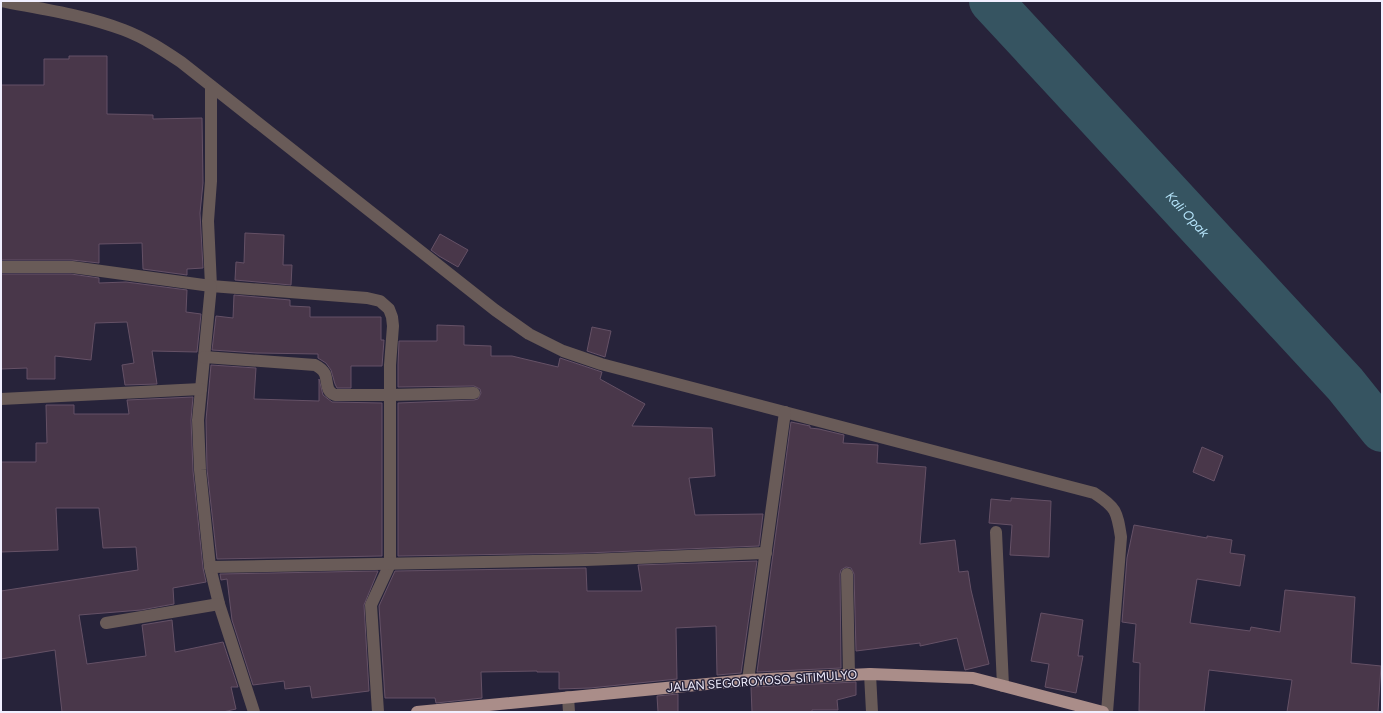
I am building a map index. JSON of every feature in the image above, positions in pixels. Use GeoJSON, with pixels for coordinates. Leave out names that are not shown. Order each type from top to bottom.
{"type":"FeatureCollection","features":[{"type":"Feature","properties":{"kind":"main road","name":"JALAN SEGOROYOSO-SITIMULYO"},"geometry":{"type":"LineString","coordinates":[[417,712],[748,680],[870,674],[973,678],[1103,712]]}},
{"type":"Feature","properties":{"kind":"street"},"geometry":{"type":"LineString","coordinates":[[1,1],[91,19],[125,30],[153,43],[212,86],[488,305],[529,334],[563,351],[601,364],[1094,493],[1109,503],[1118,517],[1121,537],[1107,712]]}},
{"type":"Feature","properties":{"kind":"street"},"geometry":{"type":"LineString","coordinates":[[212,86],[211,181],[208,221],[211,286],[198,420],[200,470],[210,567],[219,604],[254,712]]}},
{"type":"Feature","properties":{"kind":"street"},"geometry":{"type":"LineString","coordinates":[[1,267],[72,266],[211,286],[366,298],[380,301],[389,309],[392,318],[390,395],[390,564],[371,605],[378,712]]}},
{"type":"Feature","properties":{"kind":"street"},"geometry":{"type":"LineString","coordinates":[[204,357],[315,365],[325,374],[328,390],[335,394],[390,395],[474,393]]}},
{"type":"Feature","properties":{"kind":"street"},"geometry":{"type":"LineString","coordinates":[[1,399],[201,389]]}},
{"type":"Feature","properties":{"kind":"street"},"geometry":{"type":"LineString","coordinates":[[748,680],[785,412]]}},
{"type":"Feature","properties":{"kind":"street"},"geometry":{"type":"LineString","coordinates":[[996,532],[1003,686]]}},
{"type":"Feature","properties":{"kind":"street"},"geometry":{"type":"LineString","coordinates":[[210,567],[586,560],[766,552]]}},
{"type":"Feature","properties":{"kind":"street"},"geometry":{"type":"LineString","coordinates":[[847,574],[849,675]]}},
{"type":"Feature","properties":{"kind":"street"},"geometry":{"type":"LineString","coordinates":[[106,623],[219,604]]}},
{"type":"Feature","properties":{"kind":"street"},"geometry":{"type":"LineString","coordinates":[[870,674],[872,712]]}},
{"type":"Feature","properties":{"kind":"street"},"geometry":{"type":"LineString","coordinates":[[568,697],[569,712]]}},
{"type":"Feature","properties":{"kind":"building"},"geometry":{"type":"Polygon","coordinates":[[[69,56],[107,56],[107,114],[153,115],[153,119],[202,118],[203,183],[200,213],[203,268],[187,269],[187,275],[143,269],[142,243],[99,244],[99,263],[72,260],[1,260],[1,85],[44,85],[44,59],[69,59],[69,56]]]}},
{"type":"Feature","properties":{"kind":"building"},"geometry":{"type":"Polygon","coordinates":[[[245,233],[284,235],[283,265],[292,265],[291,285],[235,280],[236,262],[244,263],[245,233]]]}},
{"type":"Feature","properties":{"kind":"building"},"geometry":{"type":"Polygon","coordinates":[[[440,234],[468,250],[458,267],[431,250],[440,234]]]}},
{"type":"Feature","properties":{"kind":"building"},"geometry":{"type":"Polygon","coordinates":[[[1,274],[71,274],[99,278],[99,283],[126,282],[187,290],[186,312],[201,314],[197,352],[152,351],[157,384],[125,385],[122,365],[134,363],[127,322],[95,323],[91,360],[55,356],[55,379],[27,379],[27,368],[1,369],[1,274]]]}},
{"type":"Feature","properties":{"kind":"building"},"geometry":{"type":"Polygon","coordinates":[[[234,295],[290,300],[290,306],[310,307],[310,317],[381,317],[381,340],[384,340],[382,366],[351,366],[351,388],[337,388],[331,370],[326,363],[318,358],[318,354],[257,353],[212,350],[216,316],[233,318],[234,295]]]}},
{"type":"Feature","properties":{"kind":"building"},"geometry":{"type":"Polygon","coordinates":[[[437,325],[464,326],[464,345],[491,346],[491,356],[512,356],[558,367],[560,358],[602,372],[600,379],[645,404],[632,426],[712,428],[715,476],[689,478],[695,515],[763,514],[759,546],[585,553],[398,556],[398,403],[474,400],[478,399],[481,393],[480,389],[474,386],[398,387],[399,341],[437,341],[437,325]]]}},
{"type":"Feature","properties":{"kind":"building"},"geometry":{"type":"Polygon","coordinates":[[[592,327],[611,331],[605,357],[587,351],[592,327]]]}},
{"type":"Feature","properties":{"kind":"building"},"geometry":{"type":"Polygon","coordinates":[[[211,365],[256,368],[254,399],[319,401],[319,379],[323,395],[332,402],[382,403],[382,556],[217,559],[207,469],[206,420],[211,365]]]}},
{"type":"Feature","properties":{"kind":"building"},"geometry":{"type":"Polygon","coordinates":[[[193,397],[191,420],[193,471],[203,568],[206,582],[173,588],[174,604],[141,610],[79,615],[87,664],[146,656],[142,625],[172,620],[175,652],[223,642],[238,687],[231,687],[236,709],[223,712],[62,712],[55,650],[1,659],[1,591],[138,570],[136,547],[103,548],[99,508],[56,508],[58,550],[1,552],[1,462],[36,462],[36,443],[47,443],[46,405],[74,405],[74,414],[129,414],[127,400],[193,397]]]}},
{"type":"Feature","properties":{"kind":"building"},"geometry":{"type":"Polygon","coordinates":[[[791,422],[810,426],[810,428],[844,435],[843,443],[878,445],[877,463],[926,467],[920,544],[955,540],[959,572],[968,571],[971,590],[989,664],[965,670],[957,638],[920,646],[920,643],[856,651],[854,574],[851,568],[846,567],[841,570],[840,574],[841,668],[757,672],[791,422]]]}},
{"type":"Feature","properties":{"kind":"building"},"geometry":{"type":"Polygon","coordinates":[[[1202,447],[1223,456],[1214,481],[1193,472],[1202,447]]]}},
{"type":"Feature","properties":{"kind":"building"},"geometry":{"type":"Polygon","coordinates":[[[1011,498],[1051,501],[1049,557],[1010,555],[1012,525],[989,523],[991,499],[1011,501],[1011,498]]]}},
{"type":"Feature","properties":{"kind":"building"},"geometry":{"type":"Polygon","coordinates":[[[1134,525],[1207,538],[1207,536],[1232,540],[1230,553],[1245,555],[1240,586],[1197,579],[1190,623],[1250,631],[1251,627],[1280,632],[1285,590],[1355,597],[1351,663],[1381,666],[1378,712],[1287,712],[1292,680],[1209,670],[1204,712],[1139,711],[1140,663],[1133,662],[1136,624],[1122,622],[1127,558],[1134,525]]]}},
{"type":"Feature","properties":{"kind":"building"},"geometry":{"type":"Polygon","coordinates":[[[757,561],[741,673],[717,675],[716,626],[676,628],[677,679],[590,688],[559,689],[559,672],[481,672],[482,698],[436,703],[435,698],[385,698],[379,606],[395,571],[586,568],[587,591],[642,591],[638,565],[757,561]]]}},
{"type":"Feature","properties":{"kind":"building"},"geometry":{"type":"Polygon","coordinates":[[[378,571],[364,605],[369,691],[312,698],[310,686],[285,689],[284,681],[253,685],[232,620],[227,579],[221,580],[220,574],[378,571]]]}},
{"type":"Feature","properties":{"kind":"building"},"geometry":{"type":"Polygon","coordinates":[[[1041,613],[1083,620],[1078,656],[1083,656],[1076,693],[1045,687],[1049,664],[1031,661],[1041,613]]]}},
{"type":"Feature","properties":{"kind":"building"},"geometry":{"type":"Polygon","coordinates":[[[856,682],[856,695],[837,700],[838,710],[812,710],[812,712],[752,712],[751,687],[856,682]]]}},
{"type":"Feature","properties":{"kind":"building"},"geometry":{"type":"Polygon","coordinates":[[[678,694],[678,712],[658,712],[657,696],[678,694]]]}},
{"type":"Feature","properties":{"kind":"waterway","name":"Kali Opak"},"geometry":{"type":"LineString","coordinates":[[991,1],[1345,384],[1382,430]]}}]}
